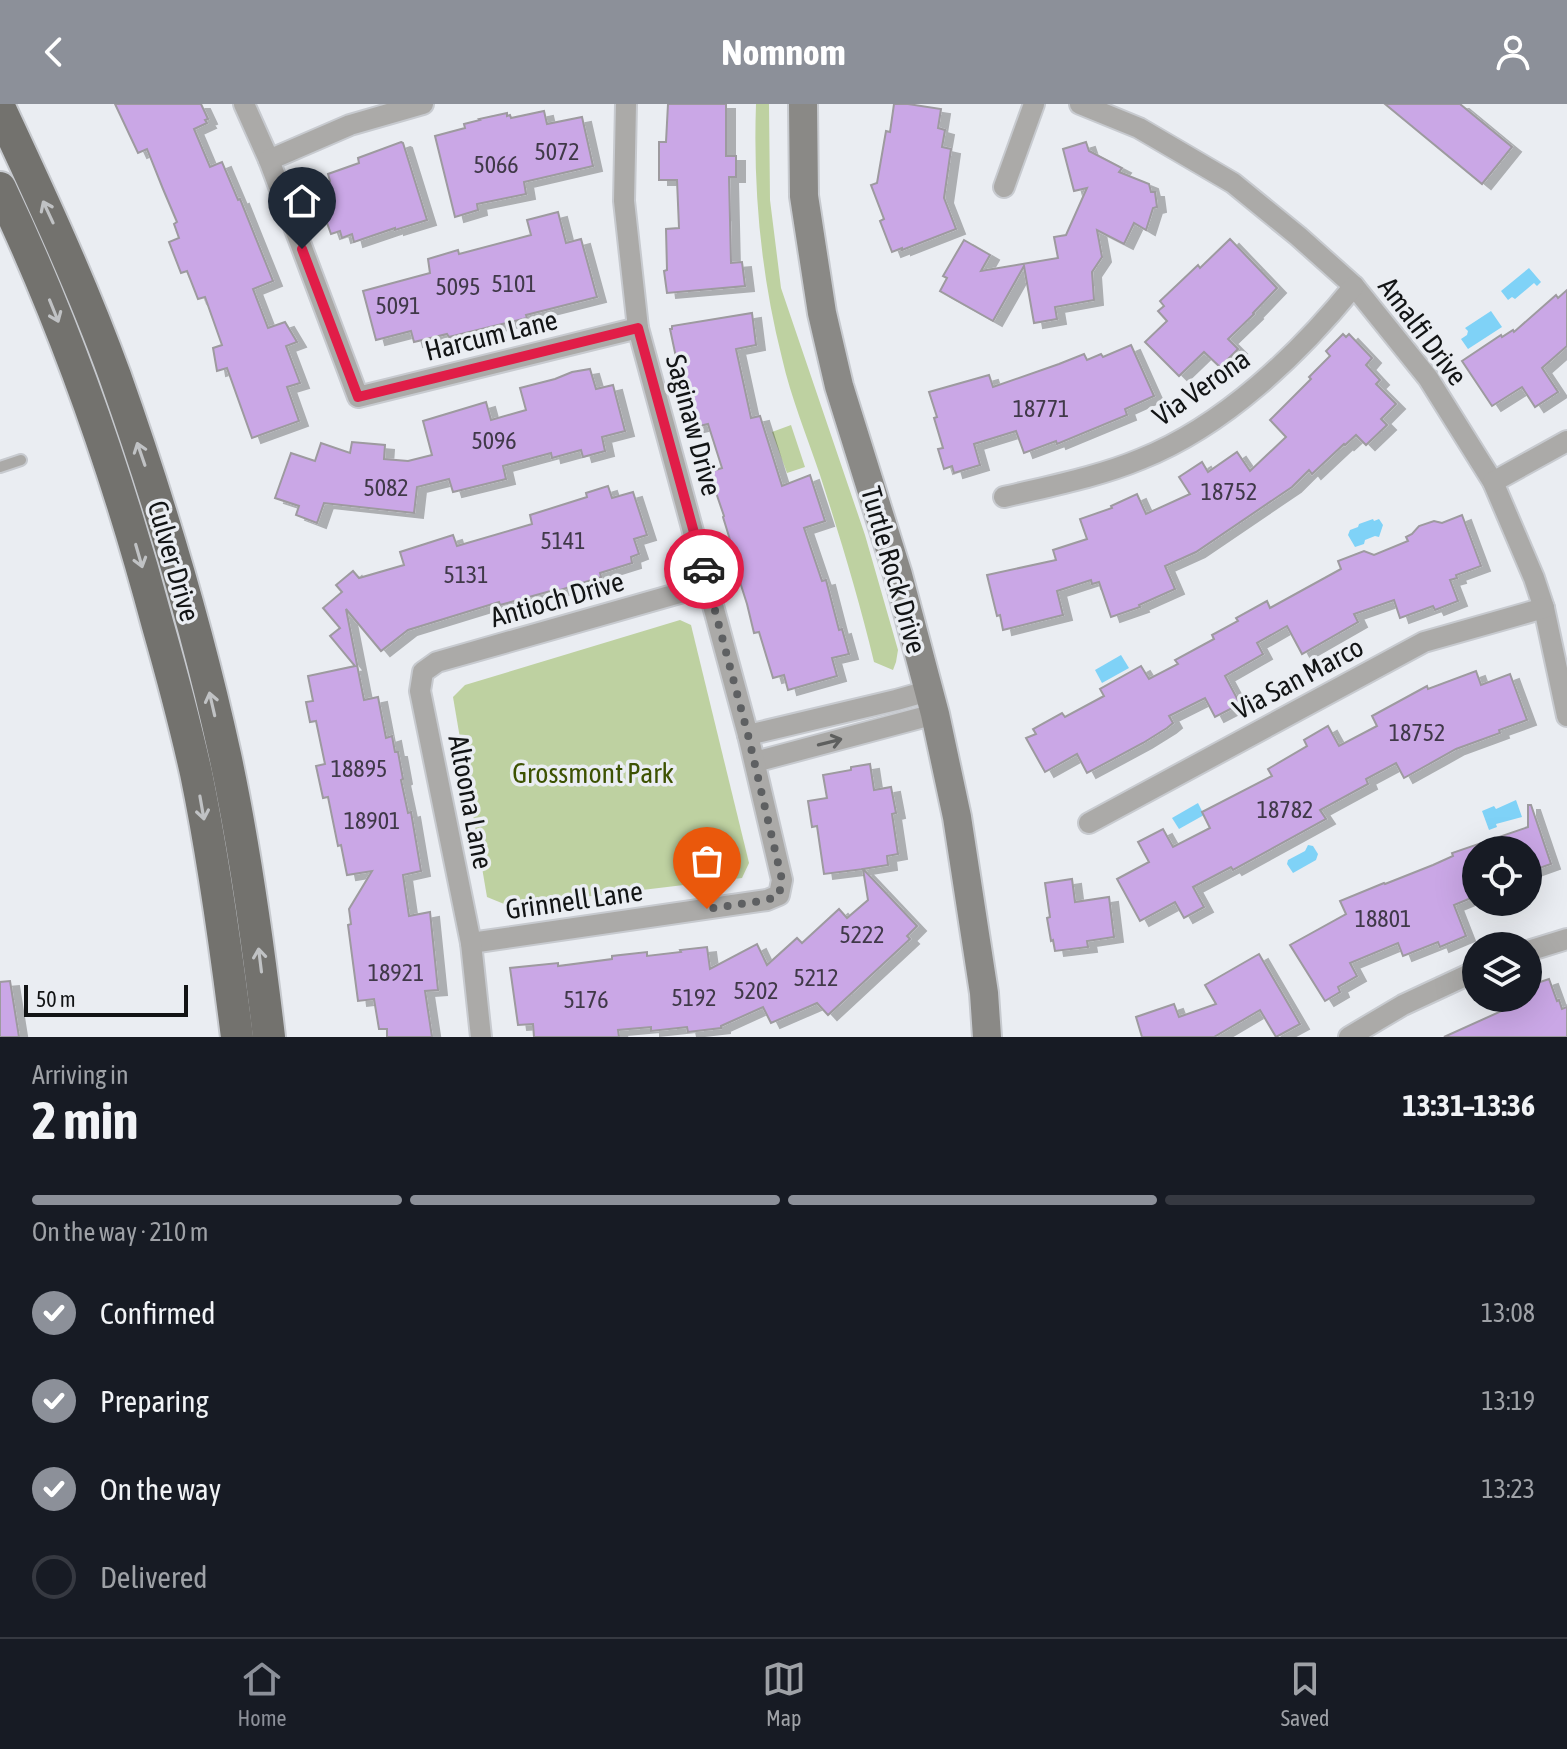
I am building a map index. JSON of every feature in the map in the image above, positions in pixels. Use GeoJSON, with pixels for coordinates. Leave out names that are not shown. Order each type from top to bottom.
{"type":"FeatureCollection","features":[{"type":"Feature","properties":{"kind":"main road","name":"Culver Drive"},"geometry":{"type":"LineString","coordinates":[[0,109],[53,221],[114,375],[161,513],[195,632],[225,757],[256,931],[269,1037]]}},
{"type":"Feature","properties":{"kind":"main road","name":"Culver Drive"},"geometry":{"type":"LineString","coordinates":[[0,188],[55,313],[89,402],[122,498],[148,589],[196,775],[237,1037]]}},
{"type":"Feature","properties":{"kind":"street"},"geometry":{"type":"LineString","coordinates":[[244,104],[269,160],[350,125],[423,104]]}},
{"type":"Feature","properties":{"kind":"street","name":"Saginaw Drive"},"geometry":{"type":"LineString","coordinates":[[626,104],[624,201],[638,328],[755,762],[782,880],[779,895]]}},
{"type":"Feature","properties":{"kind":"street","name":"Turtle Rock Drive"},"geometry":{"type":"LineString","coordinates":[[803,104],[804,196],[822,313],[839,386],[898,575],[932,703],[957,817],[984,993],[987,1037]]}},
{"type":"Feature","properties":{"kind":"street"},"geometry":{"type":"LineString","coordinates":[[1004,187],[1034,104]]}},
{"type":"Feature","properties":{"kind":"street","name":"Amalfi Drive"},"geometry":{"type":"LineString","coordinates":[[1080,104],[1139,128],[1233,183],[1354,286],[1428,378],[1493,482],[1534,578],[1544,608],[1567,716]]}},
{"type":"Feature","properties":{"kind":"street","name":"Harcum Lane"},"geometry":{"type":"LineString","coordinates":[[269,160],[358,397],[638,328]]}},
{"type":"Feature","properties":{"kind":"street","name":"Via Verona"},"geometry":{"type":"LineString","coordinates":[[1004,497],[1140,460],[1191,436],[1249,394],[1324,323],[1354,286]]}},
{"type":"Feature","properties":{"kind":"street"},"geometry":{"type":"LineString","coordinates":[[1493,482],[1567,441]]}},
{"type":"Feature","properties":{"kind":"street","name":"Antioch Drive"},"geometry":{"type":"LineString","coordinates":[[423,672],[437,662],[708,585]]}},
{"type":"Feature","properties":{"kind":"street","name":"Via San Marco"},"geometry":{"type":"LineString","coordinates":[[1089,823],[1424,642],[1544,608]]}},
{"type":"Feature","properties":{"kind":"street","name":"Altoona Lane"},"geometry":{"type":"LineString","coordinates":[[423,672],[420,691],[471,943]]}},
{"type":"Feature","properties":{"kind":"street"},"geometry":{"type":"LineString","coordinates":[[748,735],[896,700],[932,703]]}},
{"type":"Feature","properties":{"kind":"street"},"geometry":{"type":"LineString","coordinates":[[755,762],[932,703]]}},
{"type":"Feature","properties":{"kind":"street","name":"Grinnell Lane"},"geometry":{"type":"LineString","coordinates":[[471,943],[767,900],[779,895]]}},
{"type":"Feature","properties":{"kind":"street"},"geometry":{"type":"LineString","coordinates":[[1542,947],[1567,939]]}},
{"type":"Feature","properties":{"kind":"street"},"geometry":{"type":"LineString","coordinates":[[471,943],[481,1037]]}},
{"type":"Feature","properties":{"kind":"street"},"geometry":{"type":"LineString","coordinates":[[1349,1037],[1403,1005],[1462,978]]}},
{"type":"Feature","properties":{"kind":"lane"},"geometry":{"type":"LineString","coordinates":[[0,467],[21,460]]}},
{"type":"Feature","properties":{"kind":"green space"},"geometry":{"type":"Polygon","coordinates":[[[756,104],[769,104],[770,200],[781,288],[865,535],[898,650],[893,670],[874,662],[842,545],[782,358],[760,232],[756,104]]]}},
{"type":"Feature","properties":{"kind":"green space"},"geometry":{"type":"Polygon","coordinates":[[[791,425],[805,467],[787,473],[772,432],[791,425]]]}},
{"type":"Feature","properties":{"kind":"green space","name":"Grossmont Park"},"geometry":{"type":"Polygon","coordinates":[[[680,620],[691,625],[749,863],[742,878],[509,906],[487,897],[453,697],[465,685],[680,620]]]}},
{"type":"Feature","properties":{"kind":"water"},"geometry":{"type":"Polygon","coordinates":[[[1529,268],[1541,282],[1537,286],[1534,283],[1515,299],[1512,297],[1508,300],[1501,291],[1529,268]]]}},
{"type":"Feature","properties":{"kind":"water"},"geometry":{"type":"Polygon","coordinates":[[[1491,311],[1502,327],[1468,349],[1461,339],[1467,335],[1465,328],[1491,311]]]}},
{"type":"Feature","properties":{"kind":"water"},"geometry":{"type":"Polygon","coordinates":[[[1379,519],[1383,525],[1379,537],[1365,540],[1364,544],[1355,547],[1348,535],[1350,530],[1379,519]]]}},
{"type":"Feature","properties":{"kind":"water"},"geometry":{"type":"Polygon","coordinates":[[[1121,655],[1129,668],[1102,683],[1095,670],[1121,655]]]}},
{"type":"Feature","properties":{"kind":"water"},"geometry":{"type":"Polygon","coordinates":[[[1516,800],[1522,817],[1496,824],[1497,827],[1489,830],[1482,811],[1494,806],[1496,809],[1516,800]]]}},
{"type":"Feature","properties":{"kind":"water"},"geometry":{"type":"Polygon","coordinates":[[[1198,803],[1204,815],[1179,829],[1172,818],[1198,803]]]}},
{"type":"Feature","properties":{"kind":"water"},"geometry":{"type":"Polygon","coordinates":[[[1308,845],[1313,846],[1318,854],[1316,860],[1293,873],[1288,860],[1305,851],[1308,845]]]}},
{"type":"Feature","properties":{"kind":"building"},"geometry":{"type":"Polygon","coordinates":[[[115,104],[201,104],[207,123],[194,129],[210,167],[222,162],[273,281],[253,289],[268,328],[285,322],[297,342],[286,346],[300,383],[287,387],[299,421],[252,438],[227,368],[217,371],[213,348],[222,345],[205,297],[198,299],[187,271],[181,273],[169,242],[179,238],[174,224],[177,222],[147,149],[138,153],[115,104]]]}},
{"type":"Feature","properties":{"kind":"building"},"geometry":{"type":"Polygon","coordinates":[[[668,104],[726,104],[726,156],[736,156],[736,177],[729,177],[731,263],[742,262],[745,286],[667,293],[664,271],[667,270],[666,229],[679,228],[677,180],[659,180],[659,142],[666,142],[668,104]]]}},
{"type":"Feature","properties":{"kind":"building"},"geometry":{"type":"Polygon","coordinates":[[[894,104],[941,109],[938,128],[945,130],[942,147],[951,149],[944,198],[956,229],[892,252],[871,185],[877,183],[894,104]]]}},
{"type":"Feature","properties":{"kind":"building"},"geometry":{"type":"Polygon","coordinates":[[[1385,104],[1460,104],[1512,147],[1482,184],[1385,104]]]}},
{"type":"Feature","properties":{"kind":"building"},"geometry":{"type":"Polygon","coordinates":[[[544,111],[547,124],[582,117],[593,166],[524,182],[526,194],[477,204],[478,210],[455,217],[435,136],[465,128],[464,124],[479,119],[507,113],[511,118],[544,111]]]}},
{"type":"Feature","properties":{"kind":"building"},"geometry":{"type":"Polygon","coordinates":[[[401,142],[427,220],[354,242],[352,234],[342,238],[340,231],[331,234],[315,189],[330,181],[328,174],[359,163],[358,158],[401,142]]]}},
{"type":"Feature","properties":{"kind":"building"},"geometry":{"type":"Polygon","coordinates":[[[1086,142],[1089,151],[1122,168],[1119,172],[1149,184],[1151,192],[1155,192],[1157,207],[1153,208],[1146,230],[1134,223],[1124,244],[1097,230],[1102,257],[1092,272],[1094,300],[1055,307],[1057,319],[1034,323],[1024,266],[993,321],[940,291],[947,278],[943,276],[964,240],[990,255],[981,271],[1058,258],[1054,237],[1066,235],[1087,188],[1074,191],[1063,149],[1086,142]]]}},
{"type":"Feature","properties":{"kind":"building"},"geometry":{"type":"Polygon","coordinates":[[[558,212],[566,243],[581,239],[597,297],[449,337],[447,334],[414,342],[411,331],[376,340],[363,291],[430,273],[428,259],[531,235],[527,220],[558,212]]]}},
{"type":"Feature","properties":{"kind":"building"},"geometry":{"type":"Polygon","coordinates":[[[1230,239],[1277,288],[1228,339],[1238,349],[1220,367],[1204,352],[1179,376],[1145,342],[1167,321],[1158,311],[1164,306],[1160,301],[1230,239]]]}},
{"type":"Feature","properties":{"kind":"building"},"geometry":{"type":"Polygon","coordinates":[[[1567,290],[1567,346],[1542,368],[1558,392],[1535,407],[1522,387],[1492,406],[1462,361],[1501,335],[1514,332],[1556,295],[1558,298],[1567,290]]]}},
{"type":"Feature","properties":{"kind":"building"},"geometry":{"type":"Polygon","coordinates":[[[752,313],[756,345],[736,349],[751,418],[760,416],[782,486],[810,475],[825,521],[804,528],[822,581],[826,580],[839,630],[842,629],[849,654],[832,658],[837,676],[788,690],[784,675],[773,678],[759,632],[754,633],[732,557],[735,556],[724,516],[709,472],[722,468],[708,424],[691,428],[670,329],[672,326],[752,313]]]}},
{"type":"Feature","properties":{"kind":"building"},"geometry":{"type":"Polygon","coordinates":[[[1343,334],[1346,337],[1349,334],[1372,358],[1366,365],[1380,380],[1376,384],[1396,404],[1381,419],[1387,425],[1366,445],[1356,435],[1312,474],[1309,470],[1292,487],[1196,552],[1165,566],[1175,589],[1140,607],[1111,617],[1099,582],[1092,584],[1091,580],[1057,591],[1063,615],[1003,630],[987,575],[1056,560],[1053,550],[1087,539],[1080,519],[1112,508],[1137,494],[1146,514],[1190,494],[1179,477],[1202,462],[1208,472],[1237,452],[1250,471],[1286,437],[1270,420],[1311,379],[1309,377],[1330,356],[1326,351],[1343,334]]]}},
{"type":"Feature","properties":{"kind":"building"},"geometry":{"type":"Polygon","coordinates":[[[1131,345],[1154,396],[1125,409],[1127,415],[1057,444],[1056,441],[1024,453],[1016,431],[974,444],[980,465],[954,473],[952,466],[944,469],[938,449],[943,448],[934,418],[937,417],[929,392],[989,375],[993,387],[1084,354],[1087,360],[1101,354],[1103,357],[1131,345]]]}},
{"type":"Feature","properties":{"kind":"building"},"geometry":{"type":"Polygon","coordinates":[[[590,369],[596,389],[613,385],[625,431],[602,437],[605,451],[583,457],[581,450],[552,458],[551,453],[503,466],[506,479],[453,492],[449,479],[417,487],[414,513],[324,503],[317,523],[296,515],[299,506],[275,498],[291,453],[315,461],[321,443],[350,453],[352,442],[385,445],[384,459],[408,461],[432,455],[423,421],[486,402],[491,420],[526,410],[520,388],[590,369]]]}},
{"type":"Feature","properties":{"kind":"building"},"geometry":{"type":"Polygon","coordinates":[[[608,486],[612,498],[633,492],[647,535],[634,539],[639,554],[631,557],[632,563],[554,592],[500,605],[499,602],[408,630],[381,651],[346,609],[364,700],[378,697],[386,738],[392,736],[395,752],[398,752],[421,871],[403,875],[409,916],[430,912],[438,990],[425,991],[432,1037],[387,1037],[387,1029],[379,1029],[374,999],[358,1001],[348,925],[351,924],[349,909],[372,871],[347,875],[328,797],[323,798],[316,766],[325,764],[316,721],[310,722],[306,702],[313,701],[308,676],[355,666],[330,636],[340,628],[323,608],[342,592],[336,585],[353,571],[359,578],[404,565],[400,552],[453,535],[457,546],[532,524],[530,515],[587,497],[586,493],[608,486]]]}},
{"type":"Feature","properties":{"kind":"building"},"geometry":{"type":"Polygon","coordinates":[[[1462,515],[1481,566],[1450,580],[1458,601],[1400,618],[1394,600],[1354,614],[1358,622],[1302,654],[1287,626],[1257,643],[1263,654],[1225,676],[1240,704],[1215,717],[1205,698],[1169,716],[1173,723],[1167,728],[1087,773],[1077,754],[1045,772],[1026,738],[1036,734],[1033,729],[1062,713],[1065,717],[1104,696],[1100,689],[1141,666],[1149,679],[1178,664],[1175,660],[1214,639],[1212,635],[1238,621],[1236,618],[1267,601],[1270,608],[1341,569],[1338,561],[1364,551],[1374,555],[1408,541],[1406,537],[1419,526],[1434,521],[1442,523],[1462,515]]]}},
{"type":"Feature","properties":{"kind":"building"},"geometry":{"type":"Polygon","coordinates":[[[1476,671],[1481,685],[1510,674],[1527,720],[1456,749],[1404,778],[1396,763],[1366,779],[1368,784],[1320,810],[1326,819],[1233,870],[1231,867],[1193,887],[1204,907],[1184,918],[1175,902],[1140,921],[1117,879],[1149,862],[1138,842],[1163,829],[1173,847],[1210,828],[1202,812],[1272,776],[1268,769],[1307,746],[1304,740],[1328,726],[1339,746],[1377,726],[1372,716],[1427,686],[1428,689],[1476,671]]]}},
{"type":"Feature","properties":{"kind":"building"},"geometry":{"type":"Polygon","coordinates":[[[870,764],[874,790],[891,787],[898,854],[887,856],[888,865],[824,874],[817,826],[812,827],[808,801],[827,798],[823,775],[870,764]]]}},
{"type":"Feature","properties":{"kind":"building"},"geometry":{"type":"Polygon","coordinates":[[[1528,805],[1531,805],[1542,836],[1502,836],[1528,827],[1528,805]]]}},
{"type":"Feature","properties":{"kind":"building"},"geometry":{"type":"Polygon","coordinates":[[[1542,837],[1551,864],[1542,867],[1542,837]]]}},
{"type":"Feature","properties":{"kind":"building"},"geometry":{"type":"Polygon","coordinates":[[[1462,850],[1462,902],[1454,905],[1464,932],[1462,938],[1440,947],[1438,942],[1403,956],[1398,943],[1350,963],[1357,976],[1338,987],[1340,992],[1325,1001],[1290,945],[1346,914],[1340,901],[1433,865],[1453,856],[1452,853],[1462,850]]]}},
{"type":"Feature","properties":{"kind":"building"},"geometry":{"type":"Polygon","coordinates":[[[863,869],[917,926],[907,936],[910,939],[828,1015],[817,1003],[771,1023],[763,1007],[721,1028],[688,1032],[687,1027],[651,1031],[651,1027],[618,1030],[619,1037],[534,1037],[533,1024],[518,1025],[510,968],[558,963],[558,966],[612,959],[612,956],[647,952],[647,956],[707,947],[710,969],[757,944],[767,965],[797,938],[802,943],[839,909],[847,918],[868,900],[863,869]]]}},
{"type":"Feature","properties":{"kind":"building"},"geometry":{"type":"Polygon","coordinates":[[[1072,879],[1075,902],[1109,897],[1114,937],[1087,941],[1088,947],[1055,951],[1047,918],[1050,917],[1045,883],[1072,879]]]}},
{"type":"Feature","properties":{"kind":"building"},"geometry":{"type":"Polygon","coordinates":[[[1259,954],[1300,1024],[1276,1037],[1260,1010],[1214,1037],[1142,1037],[1136,1017],[1174,1004],[1179,1017],[1216,1004],[1205,985],[1259,954]]]}},
{"type":"Feature","properties":{"kind":"building"},"geometry":{"type":"Polygon","coordinates":[[[1549,979],[1562,1009],[1567,1007],[1567,1037],[1444,1037],[1499,1012],[1542,1012],[1542,981],[1549,979]]]}},
{"type":"Feature","properties":{"kind":"building"},"geometry":{"type":"Polygon","coordinates":[[[10,981],[19,1037],[0,1037],[0,982],[10,981]]]}},
{"type":"Feature","properties":{"kind":"way so far"},"geometry":{"type":"LineString","coordinates":[[704,569],[782,880],[779,895],[767,900],[707,909]]}},
{"type":"Feature","properties":{"kind":"route"},"geometry":{"type":"LineString","coordinates":[[302,249],[358,397],[638,328],[704,569]]}}]}
